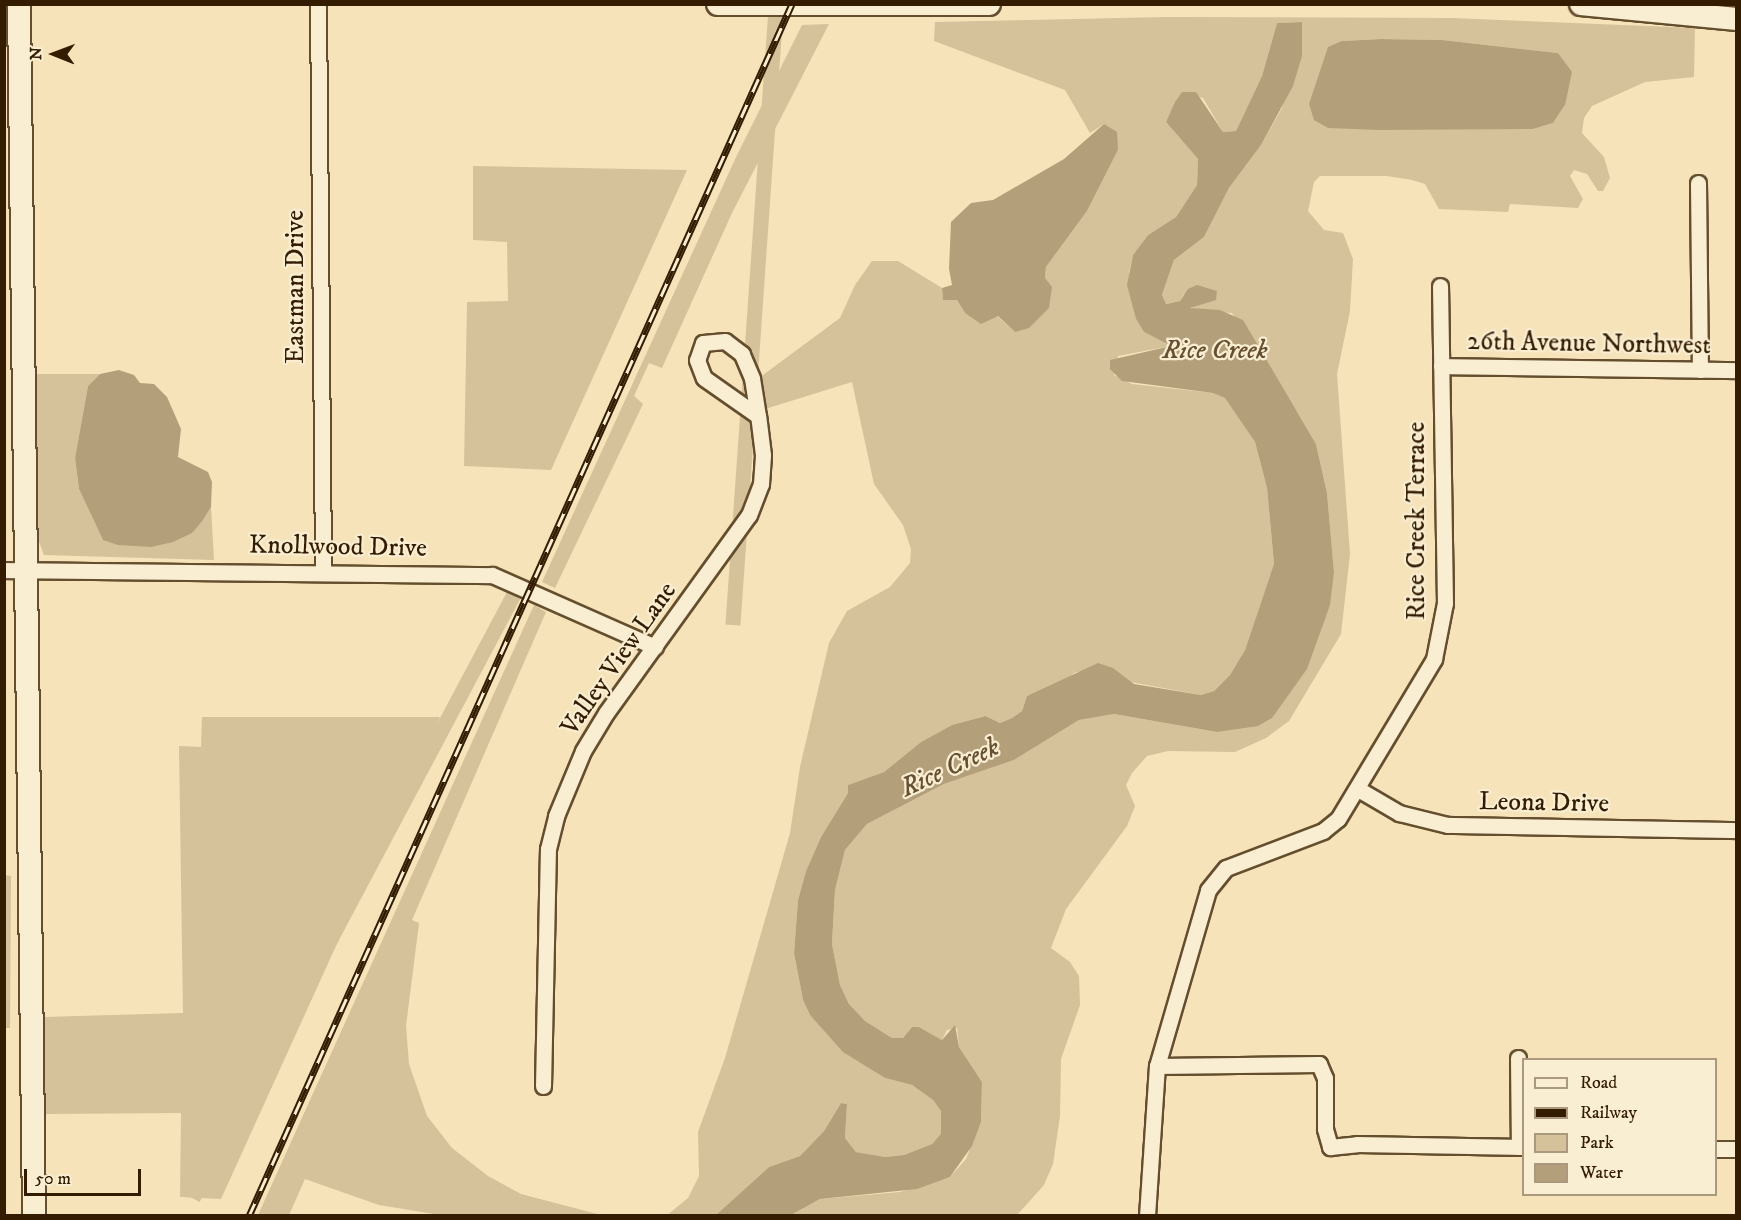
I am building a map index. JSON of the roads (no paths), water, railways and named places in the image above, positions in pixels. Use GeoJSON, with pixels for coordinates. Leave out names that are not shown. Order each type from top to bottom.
{"type":"FeatureCollection","features":[{"type":"Feature","properties":{"kind":"street"},"geometry":{"type":"LineString","coordinates":[[19,4],[15,570],[34,1215]]}},
{"type":"Feature","properties":{"kind":"street","name":"Eastman Drive"},"geometry":{"type":"LineString","coordinates":[[318,4],[322,570]]}},
{"type":"Feature","properties":{"kind":"street"},"geometry":{"type":"LineString","coordinates":[[718,4],[988,4]]}},
{"type":"Feature","properties":{"kind":"street"},"geometry":{"type":"LineString","coordinates":[[1581,4],[1737,19]]}},
{"type":"Feature","properties":{"kind":"street"},"geometry":{"type":"LineString","coordinates":[[1698,183],[1700,370]]}},
{"type":"Feature","properties":{"kind":"street","name":"Rice Creek Terrace"},"geometry":{"type":"LineString","coordinates":[[1147,1215],[1157,1066],[1204,901],[1214,881],[1239,861],[1323,831],[1338,819],[1421,685],[1442,632],[1445,573],[1440,286]]}},
{"type":"Feature","properties":{"kind":"street","name":"Valley View Lane"},"geometry":{"type":"LineString","coordinates":[[543,1086],[548,849],[556,816],[583,751],[758,499],[763,469],[758,416],[752,378],[742,354],[725,341],[703,343],[697,360],[704,378],[758,416]]}},
{"type":"Feature","properties":{"kind":"street","name":"26th Avenue Northwest"},"geometry":{"type":"LineString","coordinates":[[1440,366],[1737,370]]}},
{"type":"Feature","properties":{"kind":"street","name":"Knollwood Drive"},"geometry":{"type":"LineString","coordinates":[[15,570],[322,570],[492,574],[655,647]]}},
{"type":"Feature","properties":{"kind":"street","name":"Leona Drive"},"geometry":{"type":"LineString","coordinates":[[1358,789],[1399,813],[1448,825],[1737,830]]}},
{"type":"Feature","properties":{"kind":"street"},"geometry":{"type":"LineString","coordinates":[[1157,1066],[1318,1064],[1325,1078],[1325,1129],[1330,1147],[1357,1144],[1521,1147],[1518,1058]]}},
{"type":"Feature","properties":{"kind":"street"},"geometry":{"type":"LineString","coordinates":[[1717,1149],[1737,1149]]}},
{"type":"Feature","properties":{"kind":"water","name":"Rice Creek"},"geometry":{"type":"Polygon","coordinates":[[[1302,22],[1302,56],[1293,86],[1261,145],[1229,188],[1204,237],[1174,260],[1162,295],[1166,304],[1180,301],[1188,289],[1197,285],[1217,291],[1216,300],[1190,308],[1220,310],[1243,320],[1316,444],[1327,493],[1334,572],[1330,605],[1307,669],[1272,718],[1258,726],[1217,732],[1114,714],[1079,720],[1014,760],[944,784],[867,824],[845,850],[835,890],[832,944],[840,985],[849,1004],[865,1021],[892,1038],[903,1038],[912,1027],[919,1027],[942,1040],[955,1025],[959,1047],[982,1082],[981,1122],[972,1146],[950,1177],[917,1189],[820,1199],[791,1215],[716,1215],[769,1167],[800,1156],[824,1131],[841,1103],[847,1104],[845,1138],[856,1152],[885,1157],[904,1155],[932,1144],[941,1134],[941,1111],[933,1100],[912,1085],[885,1078],[843,1052],[810,1015],[803,1000],[794,953],[798,900],[806,871],[821,837],[848,793],[848,785],[884,772],[921,742],[952,725],[985,716],[1000,723],[1012,718],[1022,711],[1027,696],[1098,663],[1113,668],[1134,684],[1201,695],[1214,691],[1230,675],[1245,650],[1274,564],[1267,488],[1255,442],[1225,398],[1213,393],[1122,381],[1110,369],[1110,360],[1171,346],[1144,332],[1136,319],[1127,285],[1133,255],[1148,235],[1176,217],[1197,185],[1198,159],[1166,122],[1175,102],[1182,92],[1196,92],[1223,132],[1236,131],[1262,76],[1277,23],[1302,22]]]}},
{"type":"Feature","properties":{"kind":"water"},"geometry":{"type":"Polygon","coordinates":[[[1442,40],[1558,53],[1572,72],[1565,105],[1553,123],[1533,129],[1328,128],[1314,120],[1309,104],[1328,47],[1342,41],[1442,40]]]}},
{"type":"Feature","properties":{"kind":"water"},"geometry":{"type":"Polygon","coordinates":[[[1104,124],[1117,132],[1118,150],[1087,211],[1046,267],[1045,278],[1052,287],[1049,308],[1029,328],[1015,332],[998,316],[981,324],[965,313],[957,300],[943,300],[942,288],[952,285],[949,269],[951,222],[971,203],[993,200],[1064,159],[1104,124]]]}},
{"type":"Feature","properties":{"kind":"water"},"geometry":{"type":"Polygon","coordinates":[[[119,370],[134,375],[140,383],[154,384],[167,397],[181,429],[178,457],[208,472],[212,482],[211,507],[203,520],[192,533],[173,542],[151,547],[118,545],[103,540],[79,489],[75,458],[88,386],[100,374],[119,370]]]}},
{"type":"Feature","properties":{"kind":"railway"},"geometry":{"type":"LineString","coordinates":[[249,1216],[792,4]]}}]}
